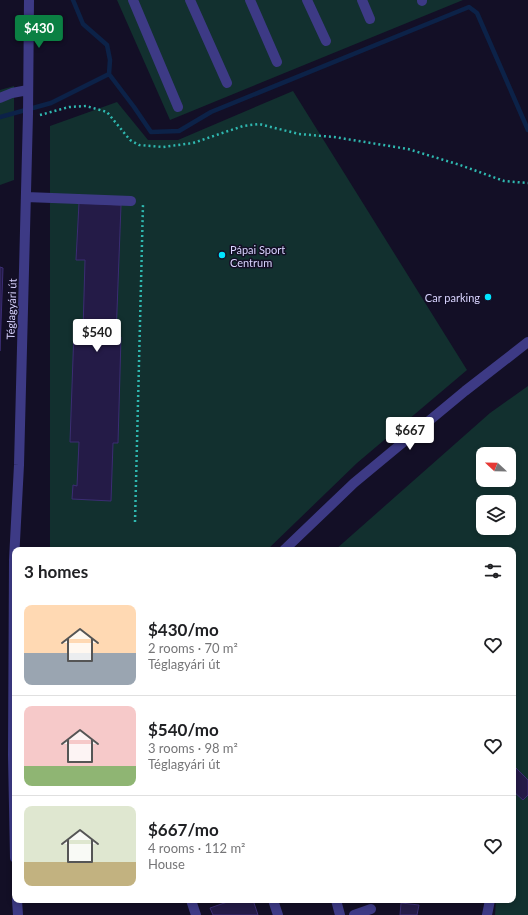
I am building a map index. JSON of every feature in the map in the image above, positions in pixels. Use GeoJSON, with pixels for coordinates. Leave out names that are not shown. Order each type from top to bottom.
{"type":"FeatureCollection","features":[{"type":"Feature","properties":{"kind":"street","name":"Téglagyári út"},"geometry":{"type":"LineString","coordinates":[[15,547],[19,465],[28,116],[28,0]]}},
{"type":"Feature","properties":{"kind":"street"},"geometry":{"type":"LineString","coordinates":[[133,0],[178,107]]}},
{"type":"Feature","properties":{"kind":"street"},"geometry":{"type":"LineString","coordinates":[[190,0],[227,83]]}},
{"type":"Feature","properties":{"kind":"street"},"geometry":{"type":"LineString","coordinates":[[250,0],[277,62]]}},
{"type":"Feature","properties":{"kind":"street"},"geometry":{"type":"LineString","coordinates":[[307,0],[326,41]]}},
{"type":"Feature","properties":{"kind":"street"},"geometry":{"type":"LineString","coordinates":[[362,0],[370,19]]}},
{"type":"Feature","properties":{"kind":"street"},"geometry":{"type":"LineString","coordinates":[[0,98],[12,93],[28,93]]}},
{"type":"Feature","properties":{"kind":"street"},"geometry":{"type":"LineString","coordinates":[[26,196],[132,201]]}},
{"type":"Feature","properties":{"kind":"street"},"geometry":{"type":"LineString","coordinates":[[287,547],[354,483],[465,391],[528,342]]}},
{"type":"Feature","properties":{"kind":"street"},"geometry":{"type":"LineString","coordinates":[[17,903],[18,915]]}},
{"type":"Feature","properties":{"kind":"street"},"geometry":{"type":"LineString","coordinates":[[192,903],[196,915]]}},
{"type":"Feature","properties":{"kind":"street"},"geometry":{"type":"LineString","coordinates":[[274,903],[278,915]]}},
{"type":"Feature","properties":{"kind":"street"},"geometry":{"type":"LineString","coordinates":[[337,903],[340,915]]}},
{"type":"Feature","properties":{"kind":"street"},"geometry":{"type":"LineString","coordinates":[[488,915],[490,903]]}},
{"type":"Feature","properties":{"kind":"street"},"geometry":{"type":"LineString","coordinates":[[354,915],[371,909]]}},
{"type":"Feature","properties":{"kind":"path"},"geometry":{"type":"LineString","coordinates":[[28,116],[68,107],[86,106],[107,112],[130,140],[139,145],[163,147],[193,143],[243,126],[258,124],[299,134],[334,137],[408,149],[460,165],[504,181],[528,183]]}},
{"type":"Feature","properties":{"kind":"path"},"geometry":{"type":"LineString","coordinates":[[132,201],[143,202],[135,522]]}},
{"type":"Feature","properties":{"kind":"green space"},"geometry":{"type":"Polygon","coordinates":[[[117,0],[463,0],[170,120],[117,0]]]}},
{"type":"Feature","properties":{"kind":"green space"},"geometry":{"type":"Polygon","coordinates":[[[14,86],[14,180],[0,185],[0,90],[14,86]]]}},
{"type":"Feature","properties":{"kind":"green space","name":"Pápai Sport Centrum"},"geometry":{"type":"Polygon","coordinates":[[[293,91],[467,370],[357,463],[270,547],[50,547],[50,126],[117,102],[148,140],[178,140],[293,91]]]}},
{"type":"Feature","properties":{"kind":"green space"},"geometry":{"type":"Polygon","coordinates":[[[528,386],[528,915],[495,915],[496,903],[516,903],[516,547],[338,547],[490,413],[528,386]]]}},
{"type":"Feature","properties":{"kind":"building"},"geometry":{"type":"Polygon","coordinates":[[[79,203],[121,205],[116,337],[121,337],[118,443],[113,443],[111,501],[72,499],[73,485],[77,486],[79,442],[70,442],[74,330],[83,331],[85,260],[76,260],[79,203]]]}},
{"type":"Feature","properties":{"kind":"building"},"geometry":{"type":"Polygon","coordinates":[[[0,267],[3,268],[0,351],[0,267]]]}},
{"type":"Feature","properties":{"kind":"building"},"geometry":{"type":"Polygon","coordinates":[[[516,768],[528,780],[528,795],[523,800],[516,794],[516,768]]]}},
{"type":"Feature","properties":{"kind":"building"},"geometry":{"type":"Polygon","coordinates":[[[224,903],[254,903],[258,915],[213,915],[210,908],[224,903]]]}},
{"type":"Feature","properties":{"kind":"building"},"geometry":{"type":"Polygon","coordinates":[[[401,903],[419,905],[417,915],[400,915],[401,903]]]}},
{"type":"Feature","properties":{"kind":"waterway"},"geometry":{"type":"LineString","coordinates":[[73,0],[83,24],[107,45],[110,60],[109,74]]}},
{"type":"Feature","properties":{"kind":"waterway"},"geometry":{"type":"LineString","coordinates":[[0,117],[51,103],[109,74],[151,132],[179,131],[211,112],[469,7],[477,13],[528,130]]}},
{"type":"Feature","properties":{"kind":"place","name":"Pápai Sport Centrum"},"geometry":{"type":"Point","coordinates":[222,255]}},
{"type":"Feature","properties":{"kind":"place","name":"Car parking"},"geometry":{"type":"Point","coordinates":[488,297]}}]}
